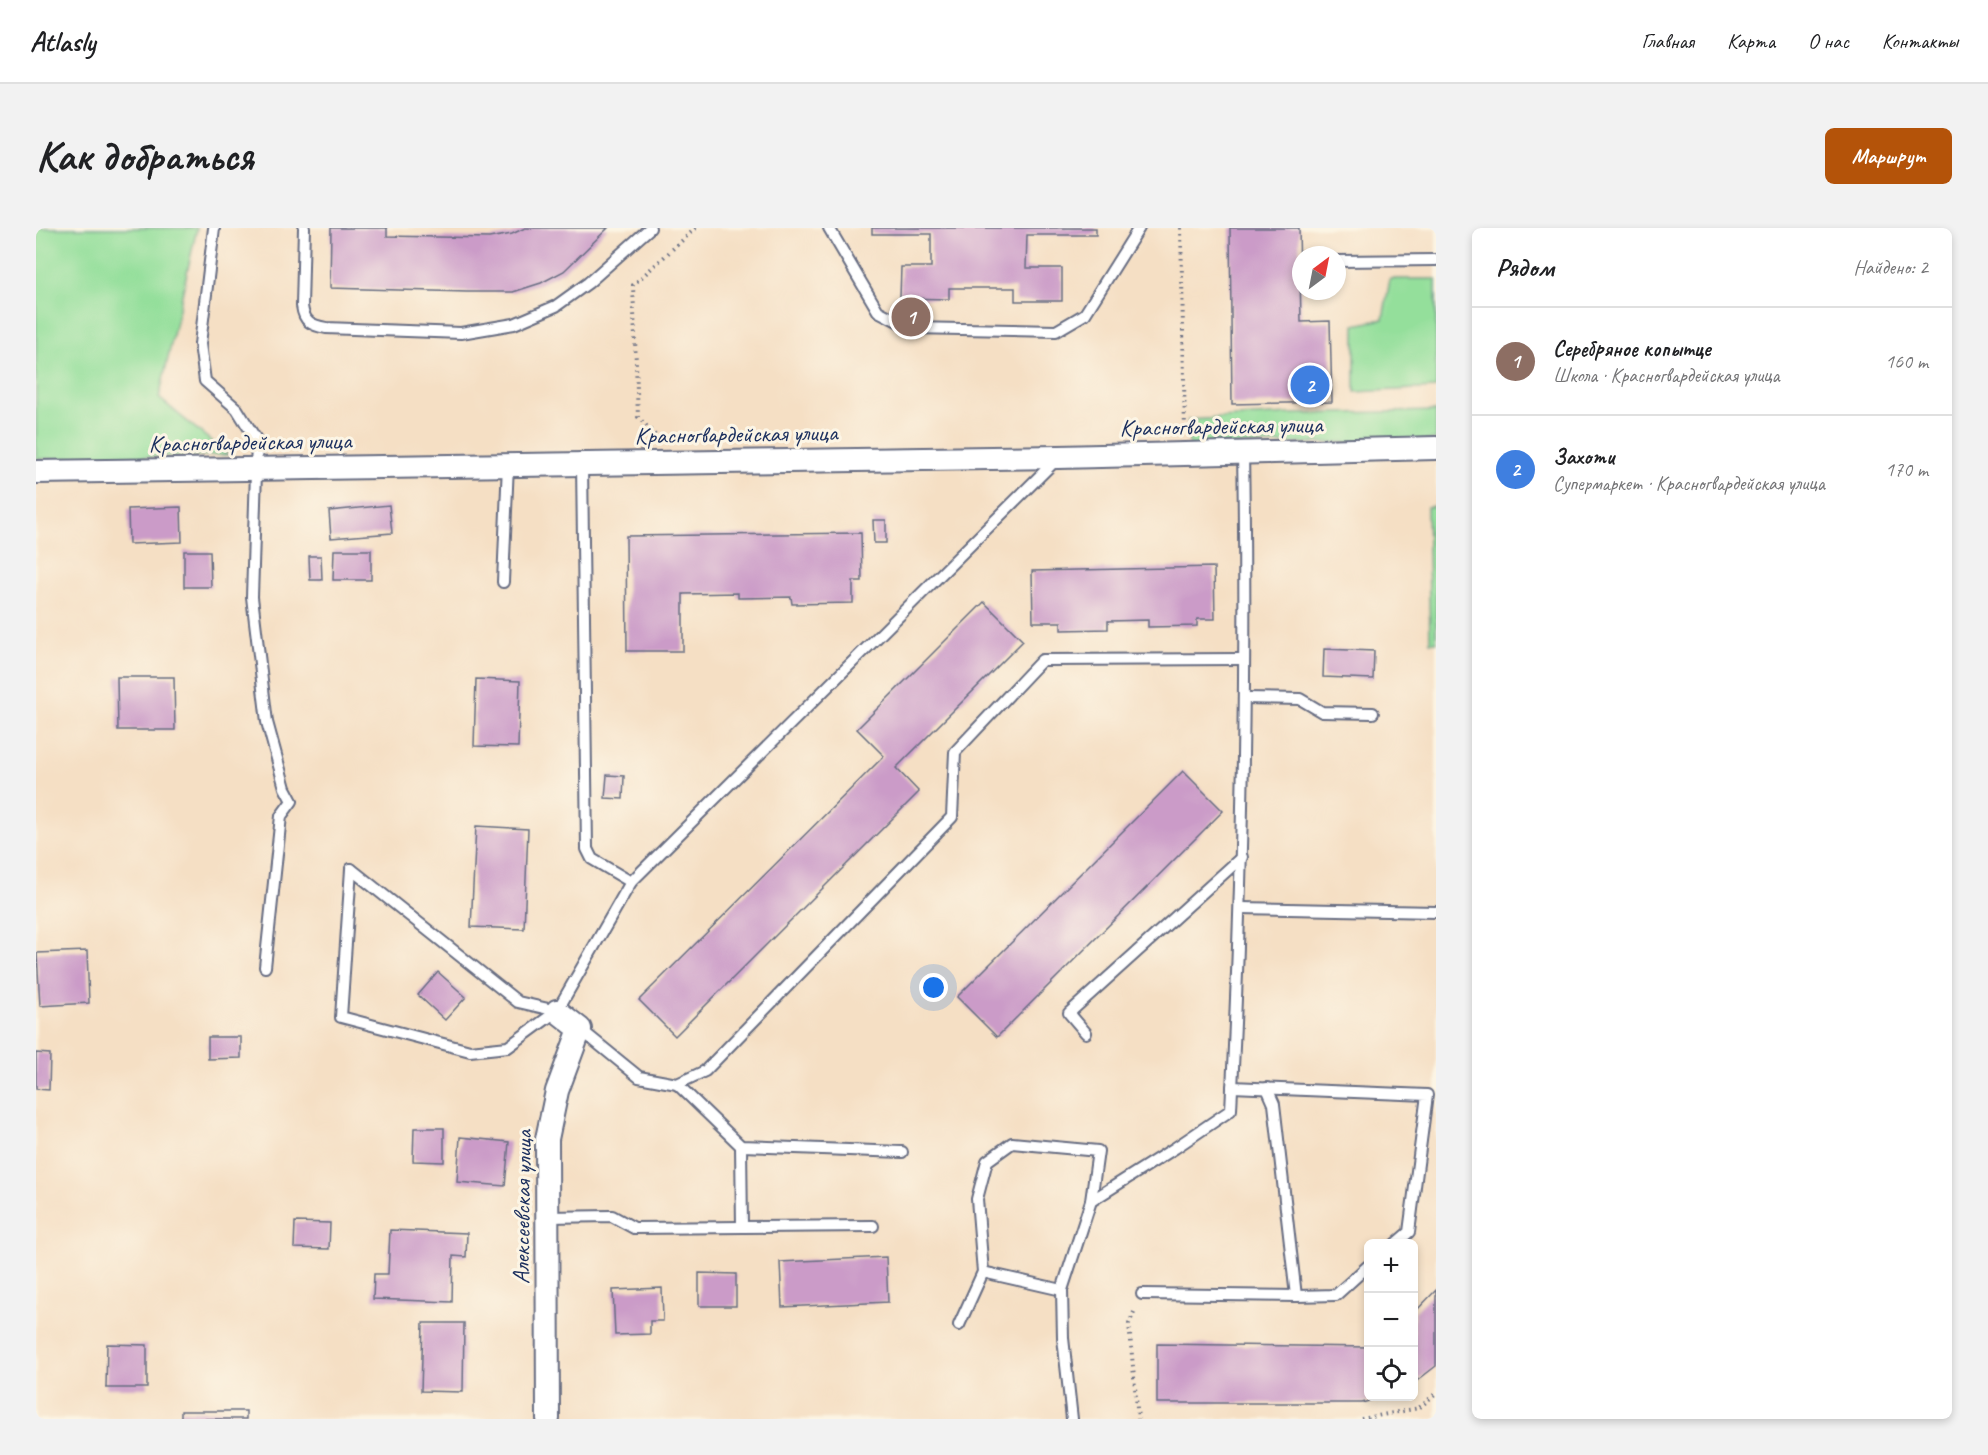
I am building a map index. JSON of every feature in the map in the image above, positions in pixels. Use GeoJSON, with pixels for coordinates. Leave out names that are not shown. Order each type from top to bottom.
{"type":"FeatureCollection","features":[{"type":"Feature","properties":{"kind":"street","name":"Красногвардейская улица"},"geometry":{"type":"LineString","coordinates":[[36,472],[1059,457],[1436,448]]}},
{"type":"Feature","properties":{"kind":"street"},"geometry":{"type":"LineString","coordinates":[[557,1011],[580,1029]]}},
{"type":"Feature","properties":{"kind":"street","name":"Алексеевская улица"},"geometry":{"type":"LineString","coordinates":[[548,1419],[547,1140],[557,1091],[580,1029]]}},
{"type":"Feature","properties":{"kind":"lane"},"geometry":{"type":"LineString","coordinates":[[214,228],[200,344],[204,381],[237,409],[257,441],[252,597],[267,722],[285,788],[292,801],[280,816],[265,967]]}},
{"type":"Feature","properties":{"kind":"lane"},"geometry":{"type":"LineString","coordinates":[[304,228],[303,316],[314,326],[461,333],[514,324],[556,306],[588,283],[650,228]]}},
{"type":"Feature","properties":{"kind":"lane"},"geometry":{"type":"LineString","coordinates":[[829,228],[878,311],[911,328],[1056,331],[1085,314],[1139,228]]}},
{"type":"Feature","properties":{"kind":"lane"},"geometry":{"type":"LineString","coordinates":[[1346,261],[1436,260]]}},
{"type":"Feature","properties":{"kind":"lane"},"geometry":{"type":"LineString","coordinates":[[1091,1201],[1231,1110],[1242,857],[1243,452]]}},
{"type":"Feature","properties":{"kind":"lane"},"geometry":{"type":"LineString","coordinates":[[557,1011],[518,1002],[351,869],[340,1017],[470,1051],[508,1047],[557,1011],[632,882],[1059,457]]}},
{"type":"Feature","properties":{"kind":"lane"},"geometry":{"type":"LineString","coordinates":[[503,582],[508,464]]}},
{"type":"Feature","properties":{"kind":"lane"},"geometry":{"type":"LineString","coordinates":[[582,464],[587,849],[592,859],[632,882]]}},
{"type":"Feature","properties":{"kind":"lane"},"geometry":{"type":"LineString","coordinates":[[677,1084],[705,1071],[952,817],[955,752],[1042,660],[1244,658]]}},
{"type":"Feature","properties":{"kind":"lane"},"geometry":{"type":"LineString","coordinates":[[1244,698],[1299,699],[1322,712],[1373,713]]}},
{"type":"Feature","properties":{"kind":"lane"},"geometry":{"type":"LineString","coordinates":[[1086,1032],[1069,1013],[1242,857]]}},
{"type":"Feature","properties":{"kind":"lane"},"geometry":{"type":"LineString","coordinates":[[1240,908],[1436,912]]}},
{"type":"Feature","properties":{"kind":"lane"},"geometry":{"type":"LineString","coordinates":[[580,1029],[639,1077],[677,1084],[741,1146],[902,1152]]}},
{"type":"Feature","properties":{"kind":"lane"},"geometry":{"type":"LineString","coordinates":[[1232,1087],[1431,1096],[1409,1232],[1401,1239]]}},
{"type":"Feature","properties":{"kind":"lane"},"geometry":{"type":"LineString","coordinates":[[1267,1088],[1274,1104],[1296,1296]]}},
{"type":"Feature","properties":{"kind":"lane"},"geometry":{"type":"LineString","coordinates":[[959,1325],[983,1272],[977,1199],[987,1161],[1012,1143],[1098,1151],[1091,1201],[1062,1290],[1063,1338],[1072,1419]]}},
{"type":"Feature","properties":{"kind":"lane"},"geometry":{"type":"LineString","coordinates":[[741,1146],[742,1227]]}},
{"type":"Feature","properties":{"kind":"lane"},"geometry":{"type":"LineString","coordinates":[[548,1217],[612,1216],[634,1228],[873,1226]]}},
{"type":"Feature","properties":{"kind":"lane"},"geometry":{"type":"LineString","coordinates":[[1142,1294],[1296,1296],[1336,1294],[1364,1270]]}},
{"type":"Feature","properties":{"kind":"lane"},"geometry":{"type":"LineString","coordinates":[[983,1272],[1062,1290]]}},
{"type":"Feature","properties":{"kind":"path"},"geometry":{"type":"LineString","coordinates":[[655,435],[638,417],[633,285],[696,228]]}},
{"type":"Feature","properties":{"kind":"path"},"geometry":{"type":"LineString","coordinates":[[1181,228],[1185,453]]}},
{"type":"Feature","properties":{"kind":"path"},"geometry":{"type":"LineString","coordinates":[[1138,1419],[1128,1324],[1142,1294]]}},
{"type":"Feature","properties":{"kind":"path"},"geometry":{"type":"LineString","coordinates":[[1361,1419],[1419,1408],[1436,1393]]}},
{"type":"Feature","properties":{"kind":"green space"},"geometry":{"type":"Polygon","coordinates":[[[36,228],[197,228],[159,398],[228,455],[36,459],[36,228]]]}},
{"type":"Feature","properties":{"kind":"green space"},"geometry":{"type":"Polygon","coordinates":[[[1390,279],[1436,279],[1436,388],[1355,392],[1355,325],[1383,319],[1390,279]]]}},
{"type":"Feature","properties":{"kind":"green space"},"geometry":{"type":"Polygon","coordinates":[[[1436,411],[1436,440],[1189,446],[1188,420],[1290,414],[1436,411]]]}},
{"type":"Feature","properties":{"kind":"green space"},"geometry":{"type":"Polygon","coordinates":[[[1436,506],[1436,642],[1430,642],[1427,507],[1436,506]]]}},
{"type":"Feature","properties":{"kind":"building"},"geometry":{"type":"Polygon","coordinates":[[[331,228],[387,228],[387,236],[489,238],[512,234],[525,228],[608,228],[564,271],[541,283],[513,292],[467,292],[330,288],[331,228]]]}},
{"type":"Feature","properties":{"kind":"building"},"geometry":{"type":"Polygon","coordinates":[[[872,228],[1096,228],[1096,235],[1027,235],[1026,268],[1062,268],[1062,301],[1015,301],[1015,288],[949,288],[949,299],[900,298],[901,267],[931,267],[931,234],[872,234],[872,228]]]}},
{"type":"Feature","properties":{"kind":"building"},"geometry":{"type":"Polygon","coordinates":[[[1230,228],[1299,228],[1299,246],[1292,246],[1292,300],[1301,300],[1301,322],[1330,321],[1332,402],[1232,404],[1230,228]]]}},
{"type":"Feature","properties":{"kind":"building"},"geometry":{"type":"Polygon","coordinates":[[[389,505],[392,533],[331,538],[329,511],[389,505]]]}},
{"type":"Feature","properties":{"kind":"building"},"geometry":{"type":"Polygon","coordinates":[[[181,507],[182,542],[129,544],[128,509],[181,507]]]}},
{"type":"Feature","properties":{"kind":"building"},"geometry":{"type":"Polygon","coordinates":[[[873,520],[886,520],[886,543],[874,543],[873,520]]]}},
{"type":"Feature","properties":{"kind":"building"},"geometry":{"type":"Polygon","coordinates":[[[861,533],[862,581],[853,581],[853,603],[792,604],[791,597],[738,598],[738,593],[683,594],[683,651],[627,651],[626,536],[861,533]]]}},
{"type":"Feature","properties":{"kind":"building"},"geometry":{"type":"Polygon","coordinates":[[[334,550],[371,550],[371,580],[333,580],[334,550]]]}},
{"type":"Feature","properties":{"kind":"building"},"geometry":{"type":"Polygon","coordinates":[[[184,551],[210,551],[211,587],[184,587],[184,551]]]}},
{"type":"Feature","properties":{"kind":"building"},"geometry":{"type":"Polygon","coordinates":[[[309,556],[321,556],[322,580],[310,580],[309,556]]]}},
{"type":"Feature","properties":{"kind":"building"},"geometry":{"type":"Polygon","coordinates":[[[1214,567],[1215,619],[1197,619],[1197,626],[1148,627],[1148,620],[1108,621],[1108,629],[1061,630],[1061,622],[1033,622],[1032,571],[1214,567]]]}},
{"type":"Feature","properties":{"kind":"building"},"geometry":{"type":"Polygon","coordinates":[[[984,602],[1023,641],[896,768],[919,792],[675,1036],[639,1000],[884,756],[857,729],[984,602]]]}},
{"type":"Feature","properties":{"kind":"building"},"geometry":{"type":"Polygon","coordinates":[[[1324,649],[1374,651],[1373,679],[1323,677],[1324,649]]]}},
{"type":"Feature","properties":{"kind":"building"},"geometry":{"type":"Polygon","coordinates":[[[117,677],[174,677],[175,730],[118,730],[117,677]]]}},
{"type":"Feature","properties":{"kind":"building"},"geometry":{"type":"Polygon","coordinates":[[[476,679],[520,681],[518,747],[474,746],[476,679]]]}},
{"type":"Feature","properties":{"kind":"building"},"geometry":{"type":"Polygon","coordinates":[[[1183,771],[1223,811],[997,1037],[957,997],[1183,771]]]}},
{"type":"Feature","properties":{"kind":"building"},"geometry":{"type":"Polygon","coordinates":[[[607,775],[624,776],[623,799],[605,798],[607,775]]]}},
{"type":"Feature","properties":{"kind":"building"},"geometry":{"type":"Polygon","coordinates":[[[476,826],[528,829],[524,929],[471,927],[476,826]]]}},
{"type":"Feature","properties":{"kind":"building"},"geometry":{"type":"Polygon","coordinates":[[[87,951],[89,1003],[40,1006],[37,953],[87,951]]]}},
{"type":"Feature","properties":{"kind":"building"},"geometry":{"type":"Polygon","coordinates":[[[438,972],[466,997],[445,1020],[418,995],[438,972]]]}},
{"type":"Feature","properties":{"kind":"building"},"geometry":{"type":"Polygon","coordinates":[[[208,1037],[241,1037],[241,1058],[208,1059],[208,1037]]]}},
{"type":"Feature","properties":{"kind":"building"},"geometry":{"type":"Polygon","coordinates":[[[36,1053],[50,1054],[49,1090],[36,1089],[36,1053]]]}},
{"type":"Feature","properties":{"kind":"building"},"geometry":{"type":"Polygon","coordinates":[[[414,1128],[444,1128],[444,1162],[413,1161],[414,1128]]]}},
{"type":"Feature","properties":{"kind":"building"},"geometry":{"type":"Polygon","coordinates":[[[460,1137],[509,1142],[505,1186],[457,1182],[460,1137]]]}},
{"type":"Feature","properties":{"kind":"building"},"geometry":{"type":"Polygon","coordinates":[[[295,1222],[330,1223],[329,1249],[294,1248],[295,1222]]]}},
{"type":"Feature","properties":{"kind":"building"},"geometry":{"type":"Polygon","coordinates":[[[390,1230],[467,1233],[466,1257],[453,1256],[452,1302],[373,1299],[374,1274],[388,1274],[390,1230]]]}},
{"type":"Feature","properties":{"kind":"building"},"geometry":{"type":"Polygon","coordinates":[[[886,1257],[888,1302],[782,1307],[780,1262],[886,1257]]]}},
{"type":"Feature","properties":{"kind":"building"},"geometry":{"type":"Polygon","coordinates":[[[699,1273],[736,1274],[736,1306],[699,1306],[699,1273]]]}},
{"type":"Feature","properties":{"kind":"building"},"geometry":{"type":"Polygon","coordinates":[[[662,1288],[663,1321],[650,1321],[650,1334],[615,1335],[613,1290],[662,1288]]]}},
{"type":"Feature","properties":{"kind":"building"},"geometry":{"type":"Polygon","coordinates":[[[1436,1290],[1436,1366],[1418,1380],[1418,1347],[1418,1309],[1436,1290]]]}},
{"type":"Feature","properties":{"kind":"building"},"geometry":{"type":"Polygon","coordinates":[[[423,1323],[464,1323],[463,1392],[421,1391],[423,1323]]]}},
{"type":"Feature","properties":{"kind":"building"},"geometry":{"type":"Polygon","coordinates":[[[107,1344],[147,1345],[147,1388],[106,1388],[107,1344]]]}},
{"type":"Feature","properties":{"kind":"building"},"geometry":{"type":"Polygon","coordinates":[[[1157,1344],[1364,1347],[1364,1401],[1369,1401],[1362,1403],[1157,1403],[1157,1344]]]}},
{"type":"Feature","properties":{"kind":"building"},"geometry":{"type":"Polygon","coordinates":[[[181,1411],[246,1411],[246,1419],[181,1419],[181,1411]]]}},
{"type":"Feature","properties":{"kind":"place","name":"Серебряное копытце"},"geometry":{"type":"Point","coordinates":[911,317]}},
{"type":"Feature","properties":{"kind":"place","name":"Захоти"},"geometry":{"type":"Point","coordinates":[1310,385]}}]}
